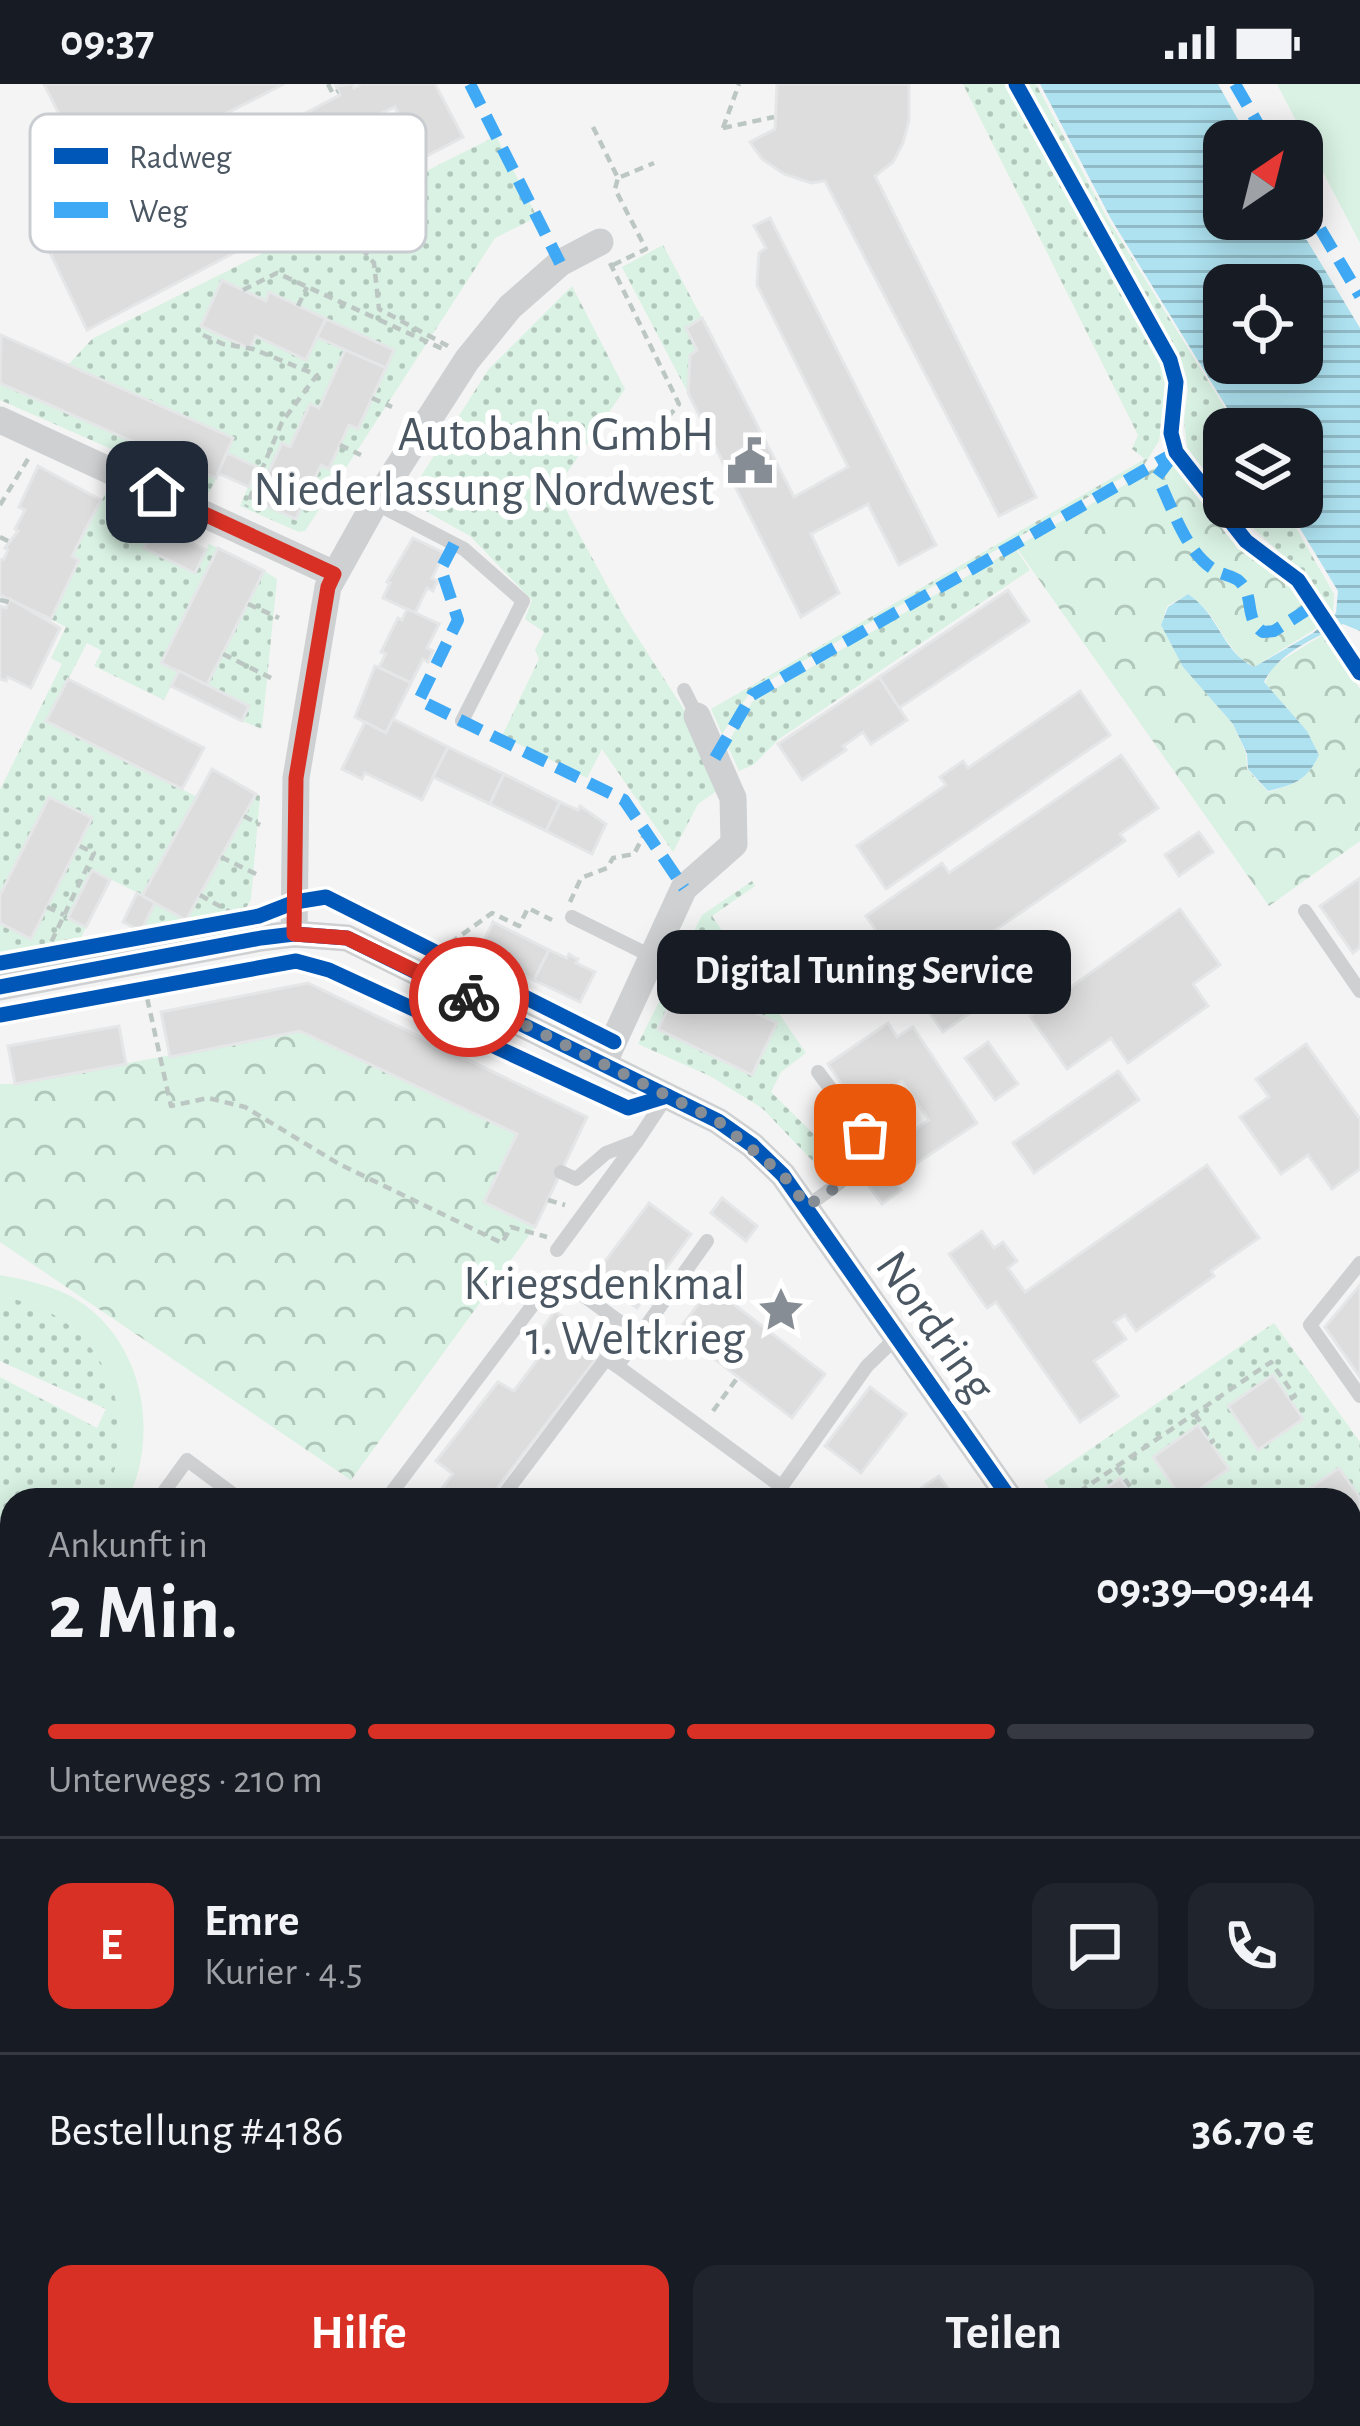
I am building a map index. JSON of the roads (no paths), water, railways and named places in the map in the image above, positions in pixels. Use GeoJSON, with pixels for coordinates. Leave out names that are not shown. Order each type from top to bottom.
{"type":"FeatureCollection","features":[{"type":"Feature","properties":{"kind":"street"},"geometry":{"type":"LineString","coordinates":[[294,934],[296,778],[328,587],[374,502],[466,360],[527,292],[560,263],[600,242]]}},
{"type":"Feature","properties":{"kind":"street"},"geometry":{"type":"LineString","coordinates":[[0,420],[334,574]]}},
{"type":"Feature","properties":{"kind":"street"},"geometry":{"type":"LineString","coordinates":[[603,1064],[685,887],[734,844],[733,798],[697,716]]}},
{"type":"Feature","properties":{"kind":"street","name":"Nordring"},"geometry":{"type":"LineString","coordinates":[[0,987],[294,934],[347,938],[718,1121],[783,1175],[1003,1488]]}},
{"type":"Feature","properties":{"kind":"lane"},"geometry":{"type":"LineString","coordinates":[[374,502],[464,549],[523,602],[462,721]]}},
{"type":"Feature","properties":{"kind":"lane"},"geometry":{"type":"LineString","coordinates":[[684,690],[697,716]]}},
{"type":"Feature","properties":{"kind":"lane"},"geometry":{"type":"LineString","coordinates":[[1305,911],[1360,991]]}},
{"type":"Feature","properties":{"kind":"lane"},"geometry":{"type":"LineString","coordinates":[[566,916],[653,956]]}},
{"type":"Feature","properties":{"kind":"lane"},"geometry":{"type":"LineString","coordinates":[[807,1206],[865,1161],[868,1150],[865,1135],[818,1072]]}},
{"type":"Feature","properties":{"kind":"lane"},"geometry":{"type":"LineString","coordinates":[[560,1246],[667,1096]]}},
{"type":"Feature","properties":{"kind":"lane"},"geometry":{"type":"LineString","coordinates":[[561,1172],[576,1179],[606,1153],[637,1141]]}},
{"type":"Feature","properties":{"kind":"lane"},"geometry":{"type":"LineString","coordinates":[[616,1366],[707,1241]]}},
{"type":"Feature","properties":{"kind":"lane"},"geometry":{"type":"LineString","coordinates":[[1360,1263],[1310,1325],[1360,1396]]}},
{"type":"Feature","properties":{"kind":"lane"},"geometry":{"type":"LineString","coordinates":[[395,1488],[541,1294],[576,1290],[639,1336]]}},
{"type":"Feature","properties":{"kind":"lane"},"geometry":{"type":"LineString","coordinates":[[781,1488],[867,1366],[898,1336]]}},
{"type":"Feature","properties":{"kind":"lane"},"geometry":{"type":"LineString","coordinates":[[509,1488],[606,1359],[700,1427],[771,1488]]}},
{"type":"Feature","properties":{"kind":"lane"},"geometry":{"type":"LineString","coordinates":[[571,1406],[586,1416]]}},
{"type":"Feature","properties":{"kind":"lane"},"geometry":{"type":"LineString","coordinates":[[167,1488],[187,1460],[225,1488]]}},
{"type":"Feature","properties":{"kind":"water"},"geometry":{"type":"Polygon","coordinates":[[[1040,84],[1218,84],[1238,120],[1203,120],[1203,240],[1307,240],[1321,264],[1203,264],[1203,369],[1111,219],[1040,84]]]}},
{"type":"Feature","properties":{"kind":"water"},"geometry":{"type":"Polygon","coordinates":[[[1323,267],[1360,328],[1360,631],[1343,624],[1309,641],[1278,663],[1264,682],[1307,731],[1319,755],[1305,776],[1268,791],[1248,769],[1247,754],[1233,724],[1183,667],[1161,625],[1168,607],[1188,594],[1207,612],[1234,652],[1254,667],[1313,633],[1336,613],[1338,591],[1300,528],[1323,528],[1323,408],[1227,408],[1212,384],[1323,384],[1323,267]]]}},
{"type":"Feature","properties":{"kind":"place","name":"Autobahn GmbH Niederlassung Nordwest"},"geometry":{"type":"Point","coordinates":[750,461]}},
{"type":"Feature","properties":{"kind":"place","name":"Digital Tuning Service"},"geometry":{"type":"Point","coordinates":[865,1135]}},
{"type":"Feature","properties":{"kind":"place","name":"Kriegsdenkmal 1. Weltkrieg"},"geometry":{"type":"Point","coordinates":[781,1310]}}]}
